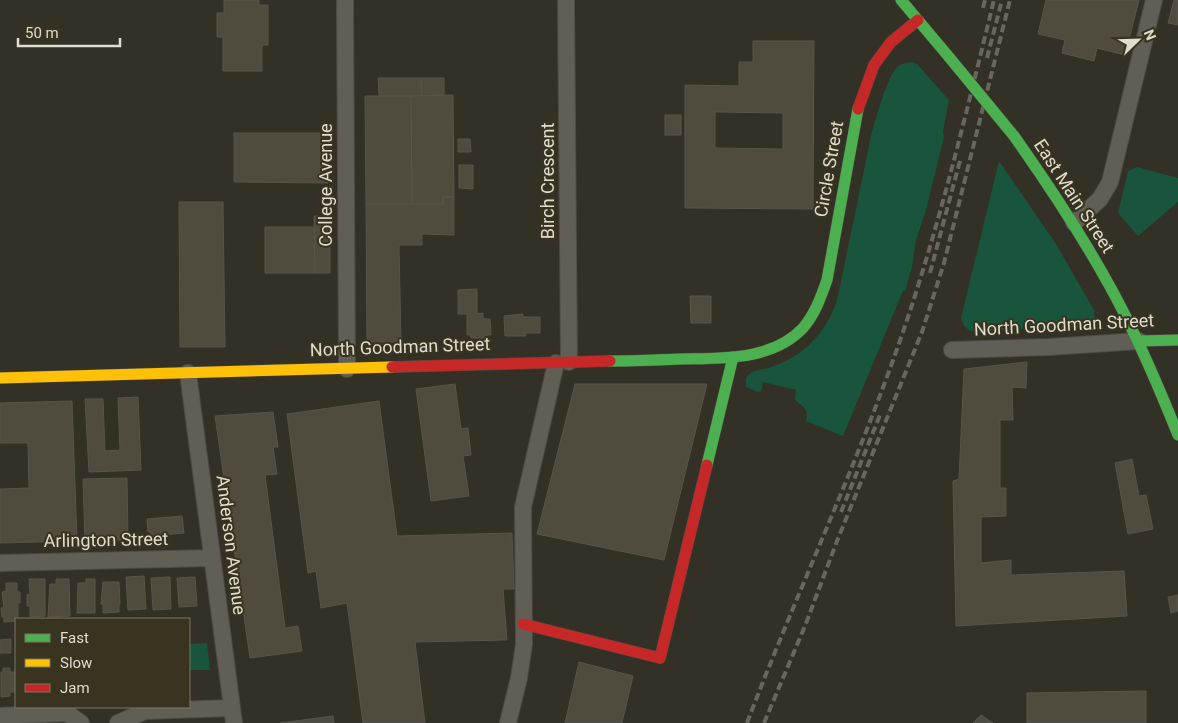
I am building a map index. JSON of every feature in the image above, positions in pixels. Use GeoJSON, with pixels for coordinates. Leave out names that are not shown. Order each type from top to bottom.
{"type":"FeatureCollection","features":[{"type":"Feature","properties":{"kind":"main road","name":"East Main Street"},"geometry":{"type":"LineString","coordinates":[[901,0],[1014,136],[1074,223],[1109,283],[1139,341],[1164,397],[1178,435]]}},
{"type":"Feature","properties":{"kind":"main road","name":"Circle Street"},"geometry":{"type":"LineString","coordinates":[[796,335],[815,313],[824,292],[858,108],[874,65],[891,42],[918,20]]}},
{"type":"Feature","properties":{"kind":"main road","name":"North Goodman Street"},"geometry":{"type":"LineString","coordinates":[[0,378],[733,357],[773,348],[796,335]]}},
{"type":"Feature","properties":{"kind":"main road","name":"North Goodman Street"},"geometry":{"type":"LineString","coordinates":[[1139,341],[1178,340]]}},
{"type":"Feature","properties":{"kind":"main road"},"geometry":{"type":"LineString","coordinates":[[523,624],[660,658],[733,357]]}},
{"type":"Feature","properties":{"kind":"street","name":"College Avenue"},"geometry":{"type":"LineString","coordinates":[[345,0],[347,369]]}},
{"type":"Feature","properties":{"kind":"street","name":"Birch Crescent"},"geometry":{"type":"LineString","coordinates":[[508,723],[519,678],[524,644],[523,507],[562,362],[566,0]]}},
{"type":"Feature","properties":{"kind":"street"},"geometry":{"type":"LineString","coordinates":[[1074,223],[1100,199],[1110,182],[1154,0]]}},
{"type":"Feature","properties":{"kind":"street","name":"North Goodman Street"},"geometry":{"type":"LineString","coordinates":[[952,350],[1049,347],[1139,341]]}},
{"type":"Feature","properties":{"kind":"street","name":"Anderson Avenue"},"geometry":{"type":"LineString","coordinates":[[188,373],[233,715]]}},
{"type":"Feature","properties":{"kind":"street","name":"Arlington Street"},"geometry":{"type":"LineString","coordinates":[[0,563],[212,558]]}},
{"type":"Feature","properties":{"kind":"street"},"geometry":{"type":"LineString","coordinates":[[118,723],[145,711],[233,715]]}},
{"type":"Feature","properties":{"kind":"street"},"geometry":{"type":"LineString","coordinates":[[0,716],[67,713],[81,723]]}},
{"type":"Feature","properties":{"kind":"green space"},"geometry":{"type":"Polygon","coordinates":[[[912,62],[917,64],[949,100],[943,131],[944,137],[926,210],[916,240],[912,267],[905,291],[903,291],[843,436],[806,421],[806,410],[795,399],[796,390],[763,382],[761,391],[758,392],[746,387],[746,378],[751,373],[774,366],[797,355],[815,339],[829,319],[838,296],[872,131],[879,107],[893,72],[900,65],[912,62]]]}},
{"type":"Feature","properties":{"kind":"green space"},"geometry":{"type":"Polygon","coordinates":[[[999,161],[1056,244],[1094,310],[1095,319],[1088,328],[1050,331],[1044,328],[970,331],[964,326],[961,318],[999,161]]]}},
{"type":"Feature","properties":{"kind":"green space"},"geometry":{"type":"Polygon","coordinates":[[[1137,167],[1178,178],[1178,202],[1138,236],[1118,213],[1128,171],[1137,167]]]}},
{"type":"Feature","properties":{"kind":"green space"},"geometry":{"type":"Polygon","coordinates":[[[207,643],[210,670],[190,670],[190,644],[207,643]]]}},
{"type":"Feature","properties":{"kind":"building"},"geometry":{"type":"Polygon","coordinates":[[[224,0],[259,0],[259,5],[268,5],[268,45],[262,45],[262,71],[223,71],[223,37],[217,37],[217,13],[224,13],[224,0]]]}},
{"type":"Feature","properties":{"kind":"building"},"geometry":{"type":"Polygon","coordinates":[[[1046,0],[1139,0],[1125,55],[1097,48],[1094,61],[1062,53],[1065,40],[1038,34],[1046,0]]]}},
{"type":"Feature","properties":{"kind":"building"},"geometry":{"type":"Polygon","coordinates":[[[1174,0],[1178,0],[1178,25],[1168,23],[1174,0]]]}},
{"type":"Feature","properties":{"kind":"building"},"geometry":{"type":"Polygon","coordinates":[[[753,41],[814,41],[813,209],[685,208],[685,85],[739,86],[739,62],[753,62],[753,41]],[[715,112],[715,148],[783,149],[783,113],[715,112]]]}},
{"type":"Feature","properties":{"kind":"building"},"geometry":{"type":"Polygon","coordinates":[[[378,78],[421,78],[422,96],[379,96],[378,78]]]}},
{"type":"Feature","properties":{"kind":"building"},"geometry":{"type":"Polygon","coordinates":[[[421,78],[444,78],[444,95],[422,96],[421,78]]]}},
{"type":"Feature","properties":{"kind":"building"},"geometry":{"type":"Polygon","coordinates":[[[453,95],[454,197],[443,197],[443,204],[412,204],[411,96],[453,95]]]}},
{"type":"Feature","properties":{"kind":"building"},"geometry":{"type":"Polygon","coordinates":[[[365,96],[411,96],[412,204],[366,204],[365,96]]]}},
{"type":"Feature","properties":{"kind":"building"},"geometry":{"type":"Polygon","coordinates":[[[665,115],[681,115],[681,135],[665,135],[665,115]]]}},
{"type":"Feature","properties":{"kind":"building"},"geometry":{"type":"Polygon","coordinates":[[[234,133],[328,133],[328,183],[234,182],[234,133]]]}},
{"type":"Feature","properties":{"kind":"building"},"geometry":{"type":"Polygon","coordinates":[[[458,139],[470,139],[471,152],[458,152],[458,139]]]}},
{"type":"Feature","properties":{"kind":"building"},"geometry":{"type":"Polygon","coordinates":[[[459,165],[473,165],[473,189],[459,188],[459,165]]]}},
{"type":"Feature","properties":{"kind":"building"},"geometry":{"type":"Polygon","coordinates":[[[443,197],[454,197],[454,235],[422,234],[422,245],[399,245],[401,342],[367,342],[366,204],[443,204],[443,197]]]}},
{"type":"Feature","properties":{"kind":"building"},"geometry":{"type":"Polygon","coordinates":[[[179,202],[223,202],[225,347],[180,347],[179,202]]]}},
{"type":"Feature","properties":{"kind":"building"},"geometry":{"type":"Polygon","coordinates":[[[314,216],[330,216],[330,273],[315,273],[314,216]]]}},
{"type":"Feature","properties":{"kind":"building"},"geometry":{"type":"Polygon","coordinates":[[[265,227],[314,227],[315,273],[265,273],[265,227]]]}},
{"type":"Feature","properties":{"kind":"building"},"geometry":{"type":"Polygon","coordinates":[[[477,289],[477,314],[483,313],[483,319],[490,319],[491,335],[487,335],[487,338],[471,338],[471,335],[467,335],[467,314],[458,314],[458,290],[477,289]]]}},
{"type":"Feature","properties":{"kind":"building"},"geometry":{"type":"Polygon","coordinates":[[[690,296],[711,296],[711,323],[691,323],[690,296]]]}},
{"type":"Feature","properties":{"kind":"building"},"geometry":{"type":"Polygon","coordinates":[[[523,314],[523,317],[540,317],[540,333],[525,333],[526,336],[505,336],[504,316],[523,314]]]}},
{"type":"Feature","properties":{"kind":"building"},"geometry":{"type":"Polygon","coordinates":[[[1027,362],[1026,388],[1012,387],[1013,420],[1000,420],[1000,488],[1006,488],[1006,516],[981,517],[981,563],[1011,560],[1011,575],[1124,571],[1127,616],[956,626],[953,481],[959,479],[964,369],[1027,362]]]}},
{"type":"Feature","properties":{"kind":"building"},"geometry":{"type":"Polygon","coordinates":[[[455,384],[461,429],[468,428],[471,455],[463,456],[469,496],[431,501],[416,389],[455,384]]]}},
{"type":"Feature","properties":{"kind":"building"},"geometry":{"type":"Polygon","coordinates":[[[575,384],[707,384],[664,560],[537,534],[575,384]]]}},
{"type":"Feature","properties":{"kind":"building"},"geometry":{"type":"Polygon","coordinates":[[[138,397],[141,470],[89,472],[85,399],[103,399],[105,451],[120,450],[118,398],[138,397]]]}},
{"type":"Feature","properties":{"kind":"building"},"geometry":{"type":"Polygon","coordinates":[[[72,401],[77,541],[0,543],[0,489],[29,488],[28,443],[0,443],[0,403],[72,401]]]}},
{"type":"Feature","properties":{"kind":"building"},"geometry":{"type":"Polygon","coordinates":[[[379,401],[397,536],[512,533],[514,589],[503,589],[507,640],[415,642],[425,723],[363,723],[347,603],[321,608],[316,571],[308,573],[287,414],[379,401]]]}},
{"type":"Feature","properties":{"kind":"building"},"geometry":{"type":"Polygon","coordinates":[[[273,412],[278,447],[273,447],[277,474],[265,475],[285,628],[298,626],[302,651],[250,658],[215,416],[273,412]]]}},
{"type":"Feature","properties":{"kind":"building"},"geometry":{"type":"Polygon","coordinates":[[[1132,459],[1139,496],[1146,495],[1153,529],[1128,534],[1115,463],[1132,459]]]}},
{"type":"Feature","properties":{"kind":"building"},"geometry":{"type":"Polygon","coordinates":[[[127,478],[128,540],[85,540],[83,479],[127,478]]]}},
{"type":"Feature","properties":{"kind":"building"},"geometry":{"type":"Polygon","coordinates":[[[182,516],[184,533],[151,536],[151,532],[148,532],[147,519],[182,516]]]}},
{"type":"Feature","properties":{"kind":"building"},"geometry":{"type":"Polygon","coordinates":[[[144,576],[146,609],[128,610],[126,577],[144,576]]]}},
{"type":"Feature","properties":{"kind":"building"},"geometry":{"type":"Polygon","coordinates":[[[170,577],[171,609],[153,610],[151,578],[170,577]]]}},
{"type":"Feature","properties":{"kind":"building"},"geometry":{"type":"Polygon","coordinates":[[[195,577],[197,606],[179,607],[177,578],[195,577]]]}},
{"type":"Feature","properties":{"kind":"building"},"geometry":{"type":"Polygon","coordinates":[[[29,579],[45,579],[45,616],[30,617],[30,606],[27,606],[27,595],[30,594],[29,579]]]}},
{"type":"Feature","properties":{"kind":"building"},"geometry":{"type":"Polygon","coordinates":[[[56,579],[69,579],[70,616],[48,617],[50,584],[56,584],[56,579]]]}},
{"type":"Feature","properties":{"kind":"building"},"geometry":{"type":"Polygon","coordinates":[[[86,579],[95,579],[95,613],[77,613],[78,583],[86,583],[86,579]]]}},
{"type":"Feature","properties":{"kind":"building"},"geometry":{"type":"Polygon","coordinates":[[[103,582],[119,582],[119,612],[103,613],[103,604],[101,604],[103,582]]]}},
{"type":"Feature","properties":{"kind":"building"},"geometry":{"type":"Polygon","coordinates":[[[6,583],[17,583],[17,592],[20,592],[20,603],[18,603],[18,618],[15,618],[15,621],[4,622],[4,617],[2,617],[1,608],[4,608],[2,592],[6,591],[6,583]]]}},
{"type":"Feature","properties":{"kind":"building"},"geometry":{"type":"Polygon","coordinates":[[[1178,595],[1178,611],[1171,613],[1168,597],[1178,595]]]}},
{"type":"Feature","properties":{"kind":"building"},"geometry":{"type":"Polygon","coordinates":[[[11,639],[11,653],[0,653],[0,640],[11,639]]]}},
{"type":"Feature","properties":{"kind":"building"},"geometry":{"type":"Polygon","coordinates":[[[579,662],[633,676],[622,723],[565,723],[579,662]]]}},
{"type":"Feature","properties":{"kind":"building"},"geometry":{"type":"Polygon","coordinates":[[[3,668],[10,668],[10,672],[15,672],[15,692],[10,692],[10,696],[1,697],[1,672],[3,672],[3,668]]]}},
{"type":"Feature","properties":{"kind":"building"},"geometry":{"type":"Polygon","coordinates":[[[1146,691],[1146,723],[1027,723],[1027,693],[1146,691]]]}},
{"type":"Feature","properties":{"kind":"building"},"geometry":{"type":"Polygon","coordinates":[[[981,715],[993,723],[973,723],[981,715]]]}},
{"type":"Feature","properties":{"kind":"building"},"geometry":{"type":"Polygon","coordinates":[[[333,716],[334,723],[280,723],[333,716]]]}},
{"type":"Feature","properties":{"kind":"railway"},"geometry":{"type":"LineString","coordinates":[[983,8],[985,0]]}},
{"type":"Feature","properties":{"kind":"railway"},"geometry":{"type":"LineString","coordinates":[[747,723],[857,454],[892,363],[922,274],[948,183],[994,0]]}},
{"type":"Feature","properties":{"kind":"railway"},"geometry":{"type":"LineString","coordinates":[[987,58],[1002,0]]}},
{"type":"Feature","properties":{"kind":"railway"},"geometry":{"type":"LineString","coordinates":[[764,723],[805,626],[837,541],[922,332],[944,263],[1010,0]]}},
{"type":"Feature","properties":{"kind":"railway"},"geometry":{"type":"LineString","coordinates":[[930,273],[961,157]]}},
{"type":"Feature","properties":{"kind":"railway"},"geometry":{"type":"LineString","coordinates":[[841,512],[880,415]]}},
{"type":"Feature","properties":{"kind":"traffic: fast"},"geometry":{"type":"LineString","coordinates":[[901,0],[949,57]]}},
{"type":"Feature","properties":{"kind":"traffic: fast"},"geometry":{"type":"LineString","coordinates":[[949,57],[1014,136]]}},
{"type":"Feature","properties":{"kind":"traffic: fast"},"geometry":{"type":"LineString","coordinates":[[610,361],[745,356],[776,347],[790,339],[803,328],[814,311],[827,280],[858,109]]}},
{"type":"Feature","properties":{"kind":"traffic: fast"},"geometry":{"type":"LineString","coordinates":[[1014,136],[1073,224],[1114,293],[1147,360],[1178,435]]}},
{"type":"Feature","properties":{"kind":"traffic: fast"},"geometry":{"type":"LineString","coordinates":[[1139,341],[1178,340]]}},
{"type":"Feature","properties":{"kind":"traffic: fast"},"geometry":{"type":"LineString","coordinates":[[707,465],[733,357]]}},
{"type":"Feature","properties":{"kind":"traffic: slow"},"geometry":{"type":"LineString","coordinates":[[0,378],[392,367]]}},
{"type":"Feature","properties":{"kind":"traffic: jam"},"geometry":{"type":"LineString","coordinates":[[858,109],[874,65],[891,42],[918,20]]}},
{"type":"Feature","properties":{"kind":"traffic: jam"},"geometry":{"type":"LineString","coordinates":[[392,367],[610,361]]}},
{"type":"Feature","properties":{"kind":"traffic: jam"},"geometry":{"type":"LineString","coordinates":[[523,624],[660,658],[707,465]]}}]}
